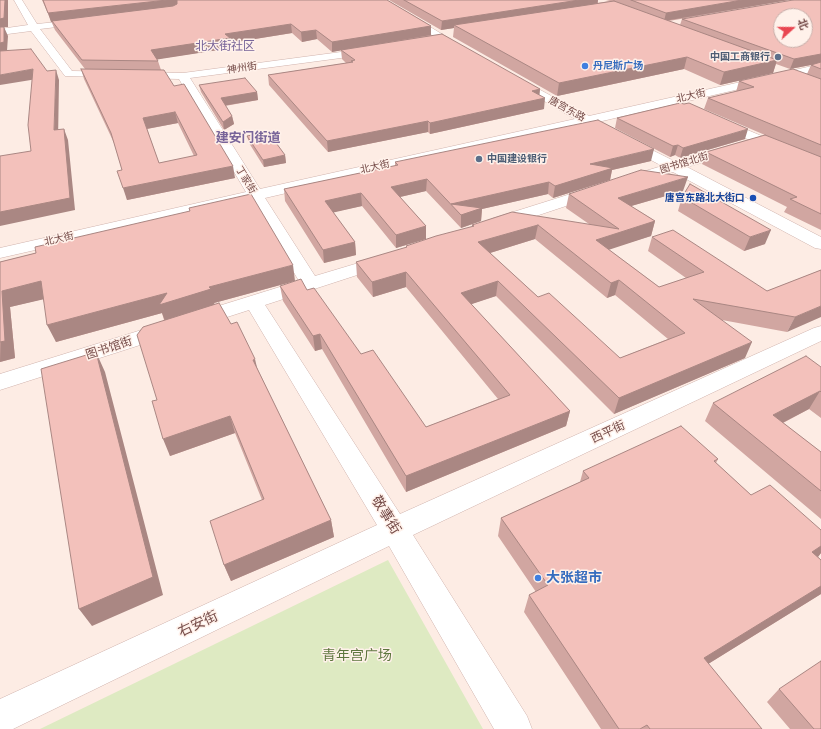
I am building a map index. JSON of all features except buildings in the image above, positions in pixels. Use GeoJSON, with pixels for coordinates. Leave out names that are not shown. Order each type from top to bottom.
{"type":"FeatureCollection","features":[{"type":"Feature","properties":{"kind":"street","name":"神州街"},"geometry":{"type":"LineString","coordinates":[[19,0],[34,28],[49,50],[69,74],[183,76],[379,50]]}},
{"type":"Feature","properties":{"kind":"street"},"geometry":{"type":"LineString","coordinates":[[380,0],[437,38],[475,57]]}},
{"type":"Feature","properties":{"kind":"street"},"geometry":{"type":"LineString","coordinates":[[0,32],[89,21]]}},
{"type":"Feature","properties":{"kind":"street"},"geometry":{"type":"LineString","coordinates":[[437,38],[454,33]]}},
{"type":"Feature","properties":{"kind":"street"},"geometry":{"type":"LineString","coordinates":[[35,52],[49,50]]}},
{"type":"Feature","properties":{"kind":"street","name":"北大街"},"geometry":{"type":"LineString","coordinates":[[0,246],[583,118],[821,63]]}},
{"type":"Feature","properties":{"kind":"street","name":"北大街"},"geometry":{"type":"LineString","coordinates":[[583,118],[672,101],[783,71],[821,67]]}},
{"type":"Feature","properties":{"kind":"street"},"geometry":{"type":"LineString","coordinates":[[783,71],[809,81]]}},
{"type":"Feature","properties":{"kind":"street","name":"唐宫东路"},"geometry":{"type":"LineString","coordinates":[[502,72],[610,133],[821,244]]}},
{"type":"Feature","properties":{"kind":"street","name":"丁家街"},"geometry":{"type":"LineString","coordinates":[[183,76],[310,284]]}},
{"type":"Feature","properties":{"kind":"street"},"geometry":{"type":"LineString","coordinates":[[672,101],[693,110]]}},
{"type":"Feature","properties":{"kind":"street"},"geometry":{"type":"LineString","coordinates":[[707,116],[821,166]]}},
{"type":"Feature","properties":{"kind":"street","name":"图书馆北街"},"geometry":{"type":"LineString","coordinates":[[484,228],[673,166],[762,140]]}},
{"type":"Feature","properties":{"kind":"street","name":"北大街"},"geometry":{"type":"LineString","coordinates":[[0,253],[253,191]]}},
{"type":"Feature","properties":{"kind":"street"},"geometry":{"type":"LineString","coordinates":[[310,284],[400,254]]}},
{"type":"Feature","properties":{"kind":"street","name":"图书馆街"},"geometry":{"type":"LineString","coordinates":[[0,382],[310,284]]}},
{"type":"Feature","properties":{"kind":"street","name":"敬事街"},"geometry":{"type":"LineString","coordinates":[[254,302],[395,530],[514,729]]}},
{"type":"Feature","properties":{"kind":"street","name":"西平街"},"geometry":{"type":"LineString","coordinates":[[395,530],[821,333]]}},
{"type":"Feature","properties":{"kind":"street","name":"右安街"},"geometry":{"type":"LineString","coordinates":[[0,718],[395,530]]}},
{"type":"Feature","properties":{"kind":"green space","name":"青年宫广场"},"geometry":{"type":"Polygon","coordinates":[[[388,560],[483,729],[40,729],[388,560]]]}},
{"type":"Feature","properties":{"kind":"place","name":"中国工商银行"},"geometry":{"type":"Point","coordinates":[778,57]}},
{"type":"Feature","properties":{"kind":"place","name":"丹尼斯广场"},"geometry":{"type":"Point","coordinates":[585,66]}},
{"type":"Feature","properties":{"kind":"place","name":"中国建设银行"},"geometry":{"type":"Point","coordinates":[479,159]}},
{"type":"Feature","properties":{"kind":"place","name":"唐宫东路北大街口"},"geometry":{"type":"Point","coordinates":[753,198]}},
{"type":"Feature","properties":{"kind":"place","name":"大张超市"},"geometry":{"type":"Point","coordinates":[538,578]}},
{"type":"Feature","properties":{"kind":"district","name":"北大街社区"},"geometry":{"type":"Point","coordinates":[225,46]}},
{"type":"Feature","properties":{"kind":"district","name":"建安门街道"},"geometry":{"type":"Point","coordinates":[248,138]}}]}
